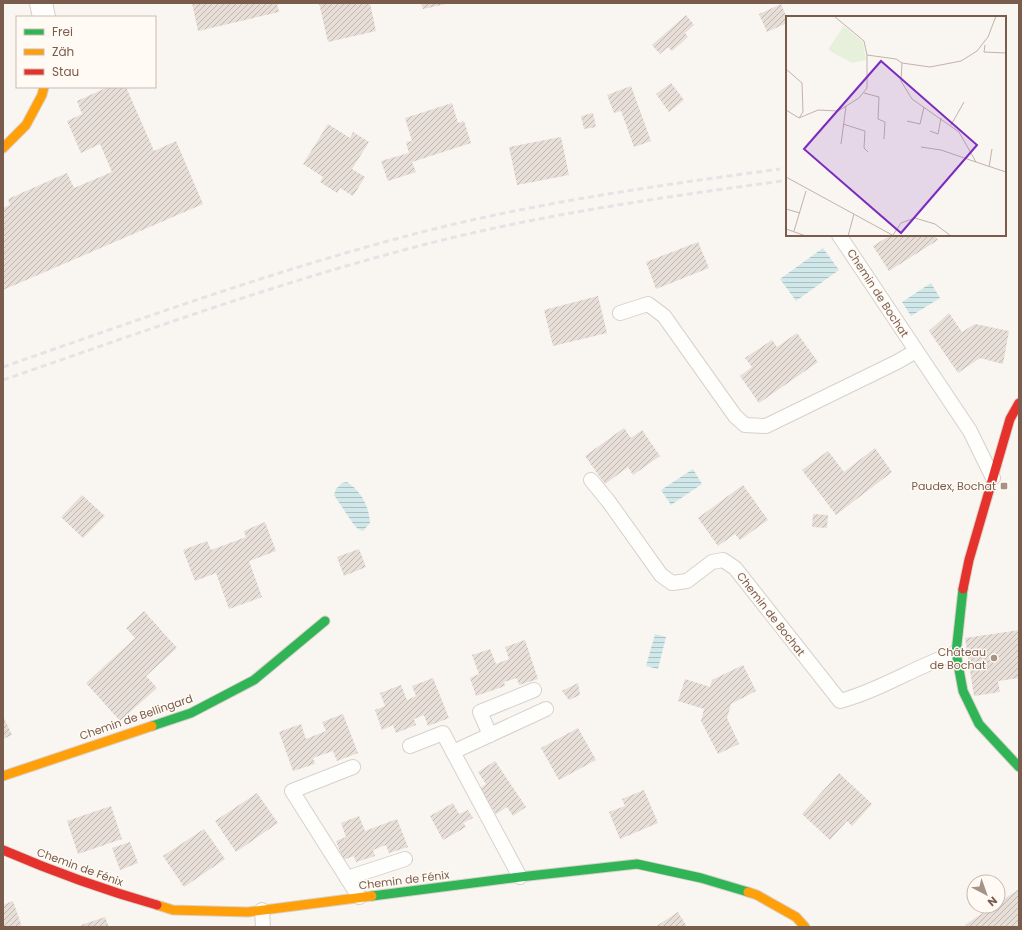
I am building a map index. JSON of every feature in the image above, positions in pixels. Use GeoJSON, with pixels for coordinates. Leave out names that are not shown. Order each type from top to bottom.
{"type":"FeatureCollection","features":[{"type":"Feature","properties":{"kind":"street"},"geometry":{"type":"LineString","coordinates":[[41,3],[44,16]]}},
{"type":"Feature","properties":{"kind":"street"},"geometry":{"type":"LineString","coordinates":[[3,148],[26,125],[42,95],[44,88]]}},
{"type":"Feature","properties":{"kind":"street"},"geometry":{"type":"LineString","coordinates":[[1019,403],[1010,419],[969,560],[962,591],[956,653],[963,691],[979,724],[1019,768]]}},
{"type":"Feature","properties":{"kind":"street","name":"Chemin de Bellingard"},"geometry":{"type":"LineString","coordinates":[[3,776],[191,713],[254,680],[325,621]]}},
{"type":"Feature","properties":{"kind":"street","name":"Chemin de Fénix"},"geometry":{"type":"LineString","coordinates":[[3,850],[44,868],[107,891],[173,910],[248,912],[520,877],[637,864],[701,878],[757,895],[796,917],[805,927]]}},
{"type":"Feature","properties":{"kind":"lane","name":"Chemin de Bochat"},"geometry":{"type":"LineString","coordinates":[[840,236],[970,431],[993,478]]}},
{"type":"Feature","properties":{"kind":"lane"},"geometry":{"type":"LineString","coordinates":[[620,313],[648,304],[664,316],[735,416],[745,425],[766,426],[897,362],[916,351]]}},
{"type":"Feature","properties":{"kind":"lane","name":"Chemin de Bochat"},"geometry":{"type":"LineString","coordinates":[[591,480],[609,502],[661,575],[672,583],[687,581],[712,562],[723,560],[735,568],[840,701],[858,696],[937,659],[956,653]]}},
{"type":"Feature","properties":{"kind":"lane"},"geometry":{"type":"LineString","coordinates":[[490,735],[480,712],[534,690]]}},
{"type":"Feature","properties":{"kind":"lane"},"geometry":{"type":"LineString","coordinates":[[453,752],[546,709]]}},
{"type":"Feature","properties":{"kind":"lane"},"geometry":{"type":"LineString","coordinates":[[410,746],[443,733],[520,877]]}},
{"type":"Feature","properties":{"kind":"lane"},"geometry":{"type":"LineString","coordinates":[[353,767],[292,790],[360,898]]}},
{"type":"Feature","properties":{"kind":"lane"},"geometry":{"type":"LineString","coordinates":[[347,878],[405,859]]}},
{"type":"Feature","properties":{"kind":"lane"},"geometry":{"type":"LineString","coordinates":[[262,910],[263,927]]}},
{"type":"Feature","properties":{"kind":"water"},"geometry":{"type":"Polygon","coordinates":[[[823,248],[839,270],[796,301],[780,279],[823,248]]]}},
{"type":"Feature","properties":{"kind":"water"},"geometry":{"type":"Polygon","coordinates":[[[931,283],[940,298],[911,316],[902,302],[931,283]]]}},
{"type":"Feature","properties":{"kind":"water"},"geometry":{"type":"Polygon","coordinates":[[[693,469],[702,484],[671,505],[661,490],[693,469]]]}},
{"type":"Feature","properties":{"kind":"water"},"geometry":{"type":"Polygon","coordinates":[[[347,482],[360,494],[368,511],[370,523],[363,531],[354,525],[334,495],[336,489],[342,483],[347,482]]]}},
{"type":"Feature","properties":{"kind":"water"},"geometry":{"type":"Polygon","coordinates":[[[655,634],[666,637],[658,669],[646,666],[655,634]]]}},
{"type":"Feature","properties":{"kind":"building"},"geometry":{"type":"Polygon","coordinates":[[[192,3],[277,3],[279,12],[198,31],[192,3]]]}},
{"type":"Feature","properties":{"kind":"building"},"geometry":{"type":"Polygon","coordinates":[[[319,3],[370,3],[376,31],[328,42],[319,3]]]}},
{"type":"Feature","properties":{"kind":"building"},"geometry":{"type":"Polygon","coordinates":[[[421,3],[446,3],[446,4],[423,9],[421,3]]]}},
{"type":"Feature","properties":{"kind":"building"},"geometry":{"type":"Polygon","coordinates":[[[781,4],[786,16],[786,23],[767,32],[759,14],[781,4]]]}},
{"type":"Feature","properties":{"kind":"building"},"geometry":{"type":"Polygon","coordinates":[[[686,15],[694,25],[685,33],[688,37],[672,51],[668,47],[660,54],[652,45],[686,15]]]}},
{"type":"Feature","properties":{"kind":"building"},"geometry":{"type":"Polygon","coordinates":[[[671,83],[684,100],[669,112],[656,94],[671,83]]]}},
{"type":"Feature","properties":{"kind":"building"},"geometry":{"type":"Polygon","coordinates":[[[631,86],[651,141],[634,147],[621,111],[614,113],[607,95],[631,86]]]}},
{"type":"Feature","properties":{"kind":"building"},"geometry":{"type":"Polygon","coordinates":[[[106,88],[126,88],[154,151],[176,141],[203,204],[3,290],[3,208],[10,205],[8,199],[67,173],[74,188],[112,172],[100,144],[81,153],[67,121],[82,114],[77,101],[106,88]]]}},
{"type":"Feature","properties":{"kind":"building"},"geometry":{"type":"Polygon","coordinates":[[[452,103],[458,123],[464,121],[471,143],[412,162],[416,172],[388,181],[381,161],[409,153],[406,142],[412,141],[405,118],[452,103]]]}},
{"type":"Feature","properties":{"kind":"building"},"geometry":{"type":"Polygon","coordinates":[[[593,113],[596,127],[584,129],[581,116],[593,113]]]}},
{"type":"Feature","properties":{"kind":"building"},"geometry":{"type":"Polygon","coordinates":[[[328,124],[350,138],[353,132],[369,142],[352,169],[365,177],[353,196],[340,188],[337,193],[320,182],[323,177],[303,164],[328,124]]]}},
{"type":"Feature","properties":{"kind":"building"},"geometry":{"type":"Polygon","coordinates":[[[561,137],[569,175],[517,185],[509,147],[561,137]]]}},
{"type":"Feature","properties":{"kind":"building"},"geometry":{"type":"Polygon","coordinates":[[[889,236],[936,236],[938,240],[889,271],[873,246],[889,236]]]}},
{"type":"Feature","properties":{"kind":"building"},"geometry":{"type":"Polygon","coordinates":[[[698,242],[709,268],[656,289],[646,262],[698,242]]]}},
{"type":"Feature","properties":{"kind":"building"},"geometry":{"type":"Polygon","coordinates":[[[598,296],[607,333],[553,346],[544,310],[598,296]]]}},
{"type":"Feature","properties":{"kind":"building"},"geometry":{"type":"Polygon","coordinates":[[[949,313],[962,332],[975,324],[1009,331],[1003,364],[980,358],[958,373],[929,331],[949,313]]]}},
{"type":"Feature","properties":{"kind":"building"},"geometry":{"type":"Polygon","coordinates":[[[797,333],[818,362],[759,403],[740,376],[752,367],[745,358],[772,340],[777,347],[797,333]]]}},
{"type":"Feature","properties":{"kind":"building"},"geometry":{"type":"Polygon","coordinates":[[[624,428],[631,438],[642,430],[660,456],[633,475],[628,467],[605,484],[585,456],[624,428]]]}},
{"type":"Feature","properties":{"kind":"building"},"geometry":{"type":"Polygon","coordinates":[[[875,448],[892,472],[836,515],[802,470],[828,451],[844,472],[875,448]]]}},
{"type":"Feature","properties":{"kind":"building"},"geometry":{"type":"Polygon","coordinates":[[[743,485],[768,520],[740,540],[735,534],[718,546],[698,518],[743,485]]]}},
{"type":"Feature","properties":{"kind":"building"},"geometry":{"type":"Polygon","coordinates":[[[82,495],[105,516],[83,538],[61,517],[82,495]]]}},
{"type":"Feature","properties":{"kind":"building"},"geometry":{"type":"Polygon","coordinates":[[[813,514],[828,515],[827,528],[812,527],[813,514]]]}},
{"type":"Feature","properties":{"kind":"building"},"geometry":{"type":"Polygon","coordinates":[[[265,522],[276,551],[249,561],[262,597],[229,609],[216,573],[195,581],[183,550],[207,541],[211,550],[246,537],[244,531],[265,522]]]}},
{"type":"Feature","properties":{"kind":"building"},"geometry":{"type":"Polygon","coordinates":[[[359,549],[366,567],[344,576],[337,557],[359,549]]]}},
{"type":"Feature","properties":{"kind":"building"},"geometry":{"type":"Polygon","coordinates":[[[144,611],[177,648],[146,676],[157,688],[120,721],[86,683],[135,638],[126,628],[144,611]]]}},
{"type":"Feature","properties":{"kind":"building","name":"Château de Bochat"},"geometry":{"type":"Polygon","coordinates":[[[1019,630],[1019,678],[998,681],[1000,692],[974,696],[965,638],[1019,630]]]}},
{"type":"Feature","properties":{"kind":"building"},"geometry":{"type":"Polygon","coordinates":[[[525,640],[538,679],[519,685],[517,678],[504,682],[505,686],[476,696],[470,678],[479,674],[472,655],[490,649],[496,664],[509,659],[505,647],[525,640]]]}},
{"type":"Feature","properties":{"kind":"building"},"geometry":{"type":"Polygon","coordinates":[[[743,665],[756,691],[731,704],[727,718],[739,744],[718,754],[701,721],[704,709],[678,701],[685,679],[710,687],[712,680],[743,665]]]}},
{"type":"Feature","properties":{"kind":"building"},"geometry":{"type":"Polygon","coordinates":[[[433,678],[449,718],[428,726],[424,715],[414,719],[416,725],[396,733],[393,725],[382,730],[375,710],[385,706],[380,693],[401,685],[407,700],[416,696],[412,686],[433,678]]]}},
{"type":"Feature","properties":{"kind":"building"},"geometry":{"type":"Polygon","coordinates":[[[578,683],[580,695],[569,700],[562,691],[578,683]]]}},
{"type":"Feature","properties":{"kind":"building"},"geometry":{"type":"Polygon","coordinates":[[[343,714],[358,753],[337,761],[333,751],[313,758],[315,764],[293,771],[279,732],[301,724],[306,739],[326,731],[322,722],[343,714]]]}},
{"type":"Feature","properties":{"kind":"building"},"geometry":{"type":"Polygon","coordinates":[[[3,716],[12,735],[3,739],[3,716]]]}},
{"type":"Feature","properties":{"kind":"building"},"geometry":{"type":"Polygon","coordinates":[[[578,728],[596,760],[559,780],[541,748],[578,728]]]}},
{"type":"Feature","properties":{"kind":"building"},"geometry":{"type":"Polygon","coordinates":[[[495,761],[526,807],[513,816],[507,807],[496,814],[479,789],[486,784],[478,772],[495,761]]]}},
{"type":"Feature","properties":{"kind":"building"},"geometry":{"type":"Polygon","coordinates":[[[839,773],[872,804],[852,826],[847,821],[830,840],[802,814],[839,773]]]}},
{"type":"Feature","properties":{"kind":"building"},"geometry":{"type":"Polygon","coordinates":[[[644,790],[658,823],[620,839],[609,812],[625,806],[622,799],[644,790]]]}},
{"type":"Feature","properties":{"kind":"building"},"geometry":{"type":"Polygon","coordinates":[[[257,793],[278,823],[236,852],[215,821],[257,793]]]}},
{"type":"Feature","properties":{"kind":"building"},"geometry":{"type":"Polygon","coordinates":[[[453,803],[459,814],[468,810],[473,818],[463,823],[466,827],[443,840],[430,816],[453,803]]]}},
{"type":"Feature","properties":{"kind":"building"},"geometry":{"type":"Polygon","coordinates":[[[111,806],[122,839],[78,854],[67,821],[111,806]]]}},
{"type":"Feature","properties":{"kind":"building"},"geometry":{"type":"Polygon","coordinates":[[[359,816],[365,831],[397,819],[408,847],[389,853],[386,845],[373,850],[375,856],[356,862],[354,856],[343,860],[336,841],[346,837],[341,823],[359,816]]]}},
{"type":"Feature","properties":{"kind":"building"},"geometry":{"type":"Polygon","coordinates":[[[204,829],[225,859],[184,887],[163,856],[204,829]]]}},
{"type":"Feature","properties":{"kind":"building"},"geometry":{"type":"Polygon","coordinates":[[[130,842],[138,863],[120,870],[112,848],[130,842]]]}},
{"type":"Feature","properties":{"kind":"building"},"geometry":{"type":"Polygon","coordinates":[[[1019,889],[1019,927],[967,927],[965,925],[981,914],[1006,914],[1006,898],[1019,889]]]}},
{"type":"Feature","properties":{"kind":"building"},"geometry":{"type":"Polygon","coordinates":[[[13,901],[22,927],[3,927],[3,905],[13,901]]]}},
{"type":"Feature","properties":{"kind":"building"},"geometry":{"type":"Polygon","coordinates":[[[678,912],[687,927],[655,927],[678,912]]]}},
{"type":"Feature","properties":{"kind":"building"},"geometry":{"type":"Polygon","coordinates":[[[105,917],[109,927],[81,927],[81,925],[105,917]]]}},
{"type":"Feature","properties":{"kind":"railway"},"geometry":{"type":"LineString","coordinates":[[3,367],[278,273],[334,256],[446,226],[570,200],[780,169]]}},
{"type":"Feature","properties":{"kind":"railway"},"geometry":{"type":"LineString","coordinates":[[3,380],[169,322],[281,286],[451,238],[574,212],[782,181]]}},
{"type":"Feature","properties":{"kind":"traffic: fast"},"geometry":{"type":"LineString","coordinates":[[963,589],[956,653],[963,691],[979,724],[1019,767]]}},
{"type":"Feature","properties":{"kind":"traffic: fast"},"geometry":{"type":"LineString","coordinates":[[152,726],[191,713],[254,680],[325,621]]}},
{"type":"Feature","properties":{"kind":"traffic: fast"},"geometry":{"type":"LineString","coordinates":[[372,896],[637,864],[701,878],[748,892]]}},
{"type":"Feature","properties":{"kind":"traffic: slow"},"geometry":{"type":"LineString","coordinates":[[3,148],[26,125],[42,95],[44,88]]}},
{"type":"Feature","properties":{"kind":"traffic: slow"},"geometry":{"type":"LineString","coordinates":[[3,776],[152,726]]}},
{"type":"Feature","properties":{"kind":"traffic: slow"},"geometry":{"type":"LineString","coordinates":[[748,892],[757,895],[796,917],[805,927]]}},
{"type":"Feature","properties":{"kind":"traffic: slow"},"geometry":{"type":"LineString","coordinates":[[157,905],[173,910],[248,912],[372,896]]}},
{"type":"Feature","properties":{"kind":"traffic: jam"},"geometry":{"type":"LineString","coordinates":[[963,589],[969,560],[1010,419],[1019,403]]}},
{"type":"Feature","properties":{"kind":"traffic: jam"},"geometry":{"type":"LineString","coordinates":[[3,850],[79,880],[157,905]]}},
{"type":"Feature","properties":{"kind":"place","name":"Paudex, Bochat"},"geometry":{"type":"Point","coordinates":[1004,486]}},
{"type":"Feature","properties":{"kind":"place","name":"Château de Bochat"},"geometry":{"type":"Point","coordinates":[994,658]}}]}
